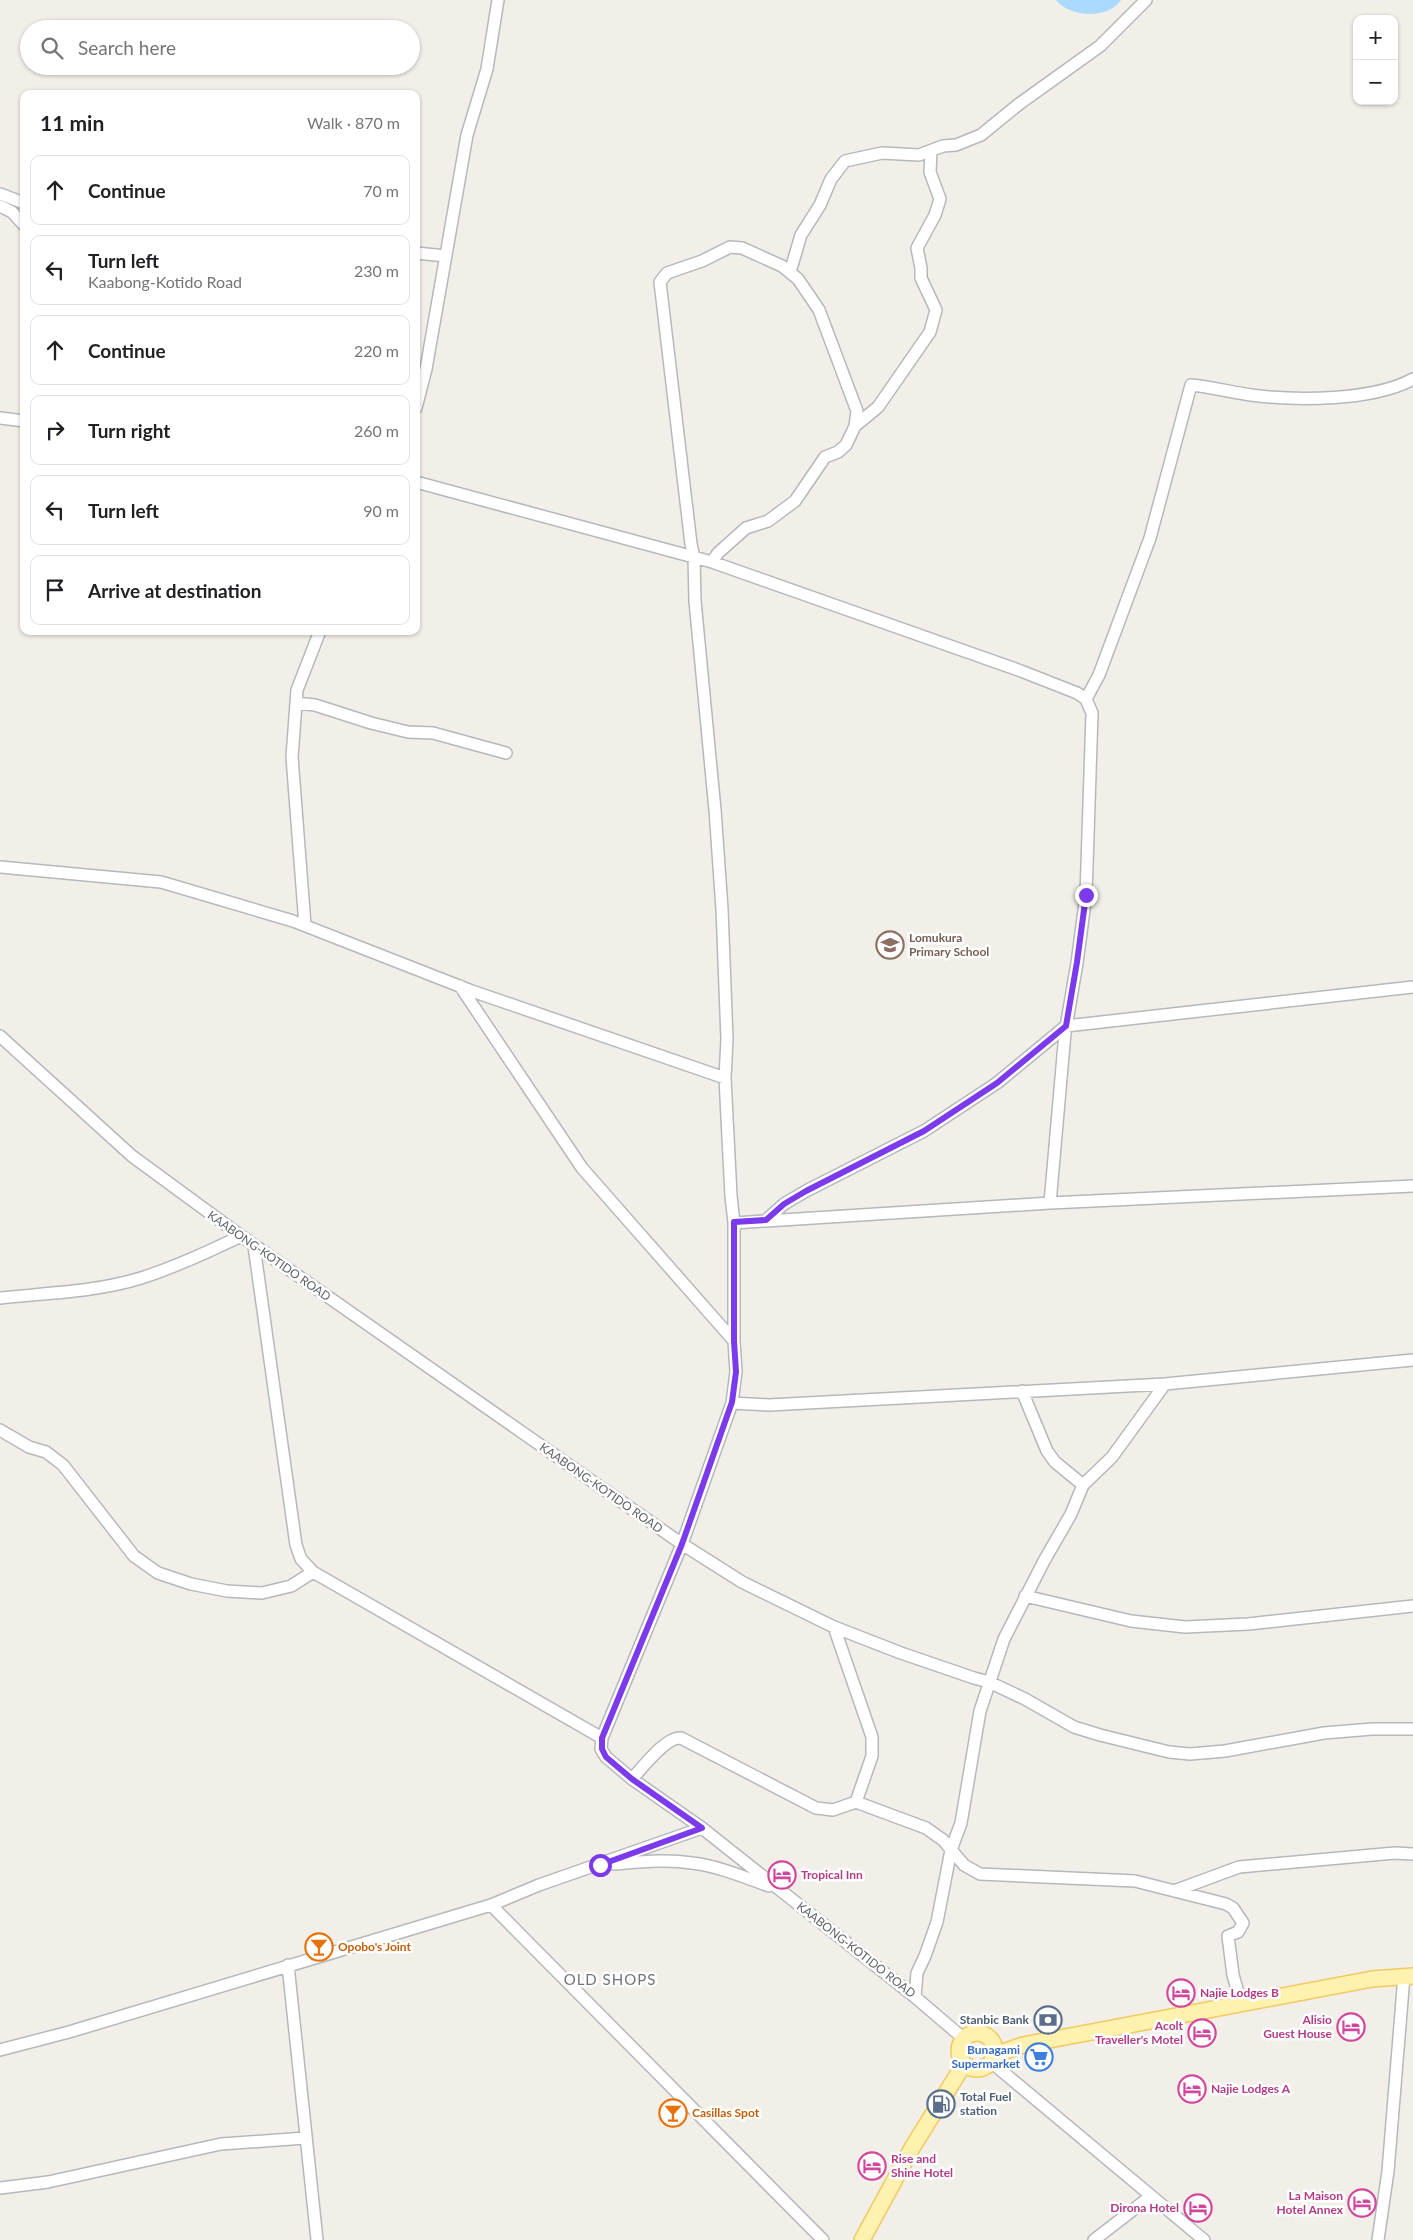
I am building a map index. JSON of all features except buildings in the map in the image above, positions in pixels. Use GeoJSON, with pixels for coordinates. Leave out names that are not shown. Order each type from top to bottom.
{"type":"FeatureCollection","features":[{"type":"Feature","properties":{"kind":"main road"},"geometry":{"type":"LineString","coordinates":[[964,2064],[977,2068],[985,2067],[993,2059],[1023,2045],[1372,1979],[1409,1976]]}},
{"type":"Feature","properties":{"kind":"main road"},"geometry":{"type":"LineString","coordinates":[[964,2064],[960,2054],[963,2038],[978,2033],[986,2035],[992,2040],[995,2047],[993,2059]]}},
{"type":"Feature","properties":{"kind":"main road"},"geometry":{"type":"LineString","coordinates":[[992,2040],[1023,2045]]}},
{"type":"Feature","properties":{"kind":"main road"},"geometry":{"type":"LineString","coordinates":[[862,2240],[912,2148],[964,2064]]}},
{"type":"Feature","properties":{"kind":"street"},"geometry":{"type":"LineString","coordinates":[[420,392],[426,369],[467,134],[487,69],[498,0]]}},
{"type":"Feature","properties":{"kind":"street"},"geometry":{"type":"LineString","coordinates":[[790,272],[801,235],[820,205],[831,179],[840,166],[852,158],[882,154],[912,155],[931,152],[943,146],[956,145],[981,135],[1019,104],[1100,46],[1146,0]]}},
{"type":"Feature","properties":{"kind":"street"},"geometry":{"type":"LineString","coordinates":[[855,426],[878,407],[930,332],[934,323],[936,310],[921,278],[917,248],[934,216],[940,199],[930,172],[931,152]]}},
{"type":"Feature","properties":{"kind":"street"},"geometry":{"type":"LineString","coordinates":[[0,194],[20,202]]}},
{"type":"Feature","properties":{"kind":"street"},"geometry":{"type":"LineString","coordinates":[[0,206],[12,212],[20,221]]}},
{"type":"Feature","properties":{"kind":"street"},"geometry":{"type":"LineString","coordinates":[[254,1246],[296,1545],[302,1559],[313,1572],[602,1738],[682,1544],[732,1402],[736,1372],[734,1341],[734,1222],[725,1078],[727,1039],[722,909],[715,810],[695,601],[694,557],[660,282],[667,274],[702,261],[730,247],[742,248],[756,253],[782,266],[798,279],[822,317],[855,402],[857,418],[846,445],[838,452],[825,458],[802,494],[795,501],[768,521],[746,528],[712,562]]}},
{"type":"Feature","properties":{"kind":"street"},"geometry":{"type":"LineString","coordinates":[[420,253],[446,256]]}},
{"type":"Feature","properties":{"kind":"street"},"geometry":{"type":"LineString","coordinates":[[1086,699],[1099,675],[1150,538],[1190,385],[1253,395],[1299,398],[1373,393],[1388,390],[1413,379]]}},
{"type":"Feature","properties":{"kind":"street"},"geometry":{"type":"LineString","coordinates":[[0,418],[20,420]]}},
{"type":"Feature","properties":{"kind":"street"},"geometry":{"type":"LineString","coordinates":[[420,483],[712,562],[774,582],[1022,671],[1067,689],[1086,699],[1092,712],[1086,895],[1066,1026],[1050,1203]]}},
{"type":"Feature","properties":{"kind":"street"},"geometry":{"type":"LineString","coordinates":[[305,925],[292,757],[297,690],[318,635]]}},
{"type":"Feature","properties":{"kind":"street"},"geometry":{"type":"LineString","coordinates":[[296,703],[315,705],[371,724],[408,732],[433,733],[506,753]]}},
{"type":"Feature","properties":{"kind":"street"},"geometry":{"type":"LineString","coordinates":[[0,867],[161,882],[305,925],[460,986],[725,1078]]}},
{"type":"Feature","properties":{"kind":"street"},"geometry":{"type":"LineString","coordinates":[[460,986],[582,1168],[734,1341]]}},
{"type":"Feature","properties":{"kind":"street"},"geometry":{"type":"LineString","coordinates":[[766,1220],[784,1204],[855,1164],[908,1139],[997,1083],[1066,1026],[1326,995],[1413,987]]}},
{"type":"Feature","properties":{"kind":"street","name":"KAABONG-KOTIDO ROAD"},"geometry":{"type":"LineString","coordinates":[[0,1036],[132,1156],[254,1246],[682,1544],[742,1582],[834,1627],[910,1656],[989,1682],[1025,1699],[1074,1727],[1169,1752],[1190,1754],[1225,1752],[1324,1733],[1372,1729],[1413,1729]]}},
{"type":"Feature","properties":{"kind":"street"},"geometry":{"type":"LineString","coordinates":[[734,1222],[1050,1203],[1413,1186]]}},
{"type":"Feature","properties":{"kind":"street"},"geometry":{"type":"LineString","coordinates":[[0,1298],[104,1286],[141,1278],[192,1260],[241,1236]]}},
{"type":"Feature","properties":{"kind":"street"},"geometry":{"type":"LineString","coordinates":[[732,1402],[769,1405],[1165,1384],[1413,1360]]}},
{"type":"Feature","properties":{"kind":"street"},"geometry":{"type":"LineString","coordinates":[[915,1997],[917,1973],[926,1956],[937,1922],[951,1850],[961,1823],[980,1711],[1004,1639],[1025,1596],[1071,1514],[1083,1485],[1112,1457],[1165,1384]]}},
{"type":"Feature","properties":{"kind":"street"},"geometry":{"type":"LineString","coordinates":[[1022,1391],[1047,1451],[1055,1462],[1083,1485]]}},
{"type":"Feature","properties":{"kind":"street"},"geometry":{"type":"LineString","coordinates":[[0,1430],[29,1447],[46,1452],[63,1464],[134,1556],[158,1574],[191,1584],[227,1591],[262,1593],[291,1586],[313,1572]]}},
{"type":"Feature","properties":{"kind":"street"},"geometry":{"type":"LineString","coordinates":[[1025,1596],[1131,1621],[1185,1627],[1248,1624],[1413,1606]]}},
{"type":"Feature","properties":{"kind":"street"},"geometry":{"type":"LineString","coordinates":[[834,1627],[872,1737],[872,1756],[856,1802]]}},
{"type":"Feature","properties":{"kind":"street"},"geometry":{"type":"LineString","coordinates":[[632,1779],[666,1743],[677,1737],[816,1808],[833,1810],[856,1802],[926,1828],[951,1850],[964,1865],[980,1874],[1135,1881],[1226,1904],[1233,1908],[1243,1922],[1238,1932],[1228,1936],[1233,1975],[1241,2003]]}},
{"type":"Feature","properties":{"kind":"street","name":"KAABONG-KOTIDO ROAD"},"geometry":{"type":"LineString","coordinates":[[602,1738],[602,1749],[606,1757],[632,1779],[702,1828],[915,1997],[963,2038]]}},
{"type":"Feature","properties":{"kind":"street"},"geometry":{"type":"LineString","coordinates":[[0,2050],[69,2032],[491,1905],[539,1885],[702,1828]]}},
{"type":"Feature","properties":{"kind":"street"},"geometry":{"type":"LineString","coordinates":[[1174,1890],[1239,1867],[1413,1854]]}},
{"type":"Feature","properties":{"kind":"street"},"geometry":{"type":"LineString","coordinates":[[600,1865],[658,1861],[692,1863],[734,1873],[780,1890]]}},
{"type":"Feature","properties":{"kind":"street"},"geometry":{"type":"LineString","coordinates":[[491,1905],[823,2240]]}},
{"type":"Feature","properties":{"kind":"street"},"geometry":{"type":"LineString","coordinates":[[288,1966],[317,2240]]}},
{"type":"Feature","properties":{"kind":"street"},"geometry":{"type":"LineString","coordinates":[[1378,2240],[1388,2171],[1409,1976]]}},
{"type":"Feature","properties":{"kind":"street"},"geometry":{"type":"LineString","coordinates":[[993,2059],[1203,2240]]}},
{"type":"Feature","properties":{"kind":"street"},"geometry":{"type":"LineString","coordinates":[[0,2188],[48,2182],[221,2144],[305,2138]]}},
{"type":"Feature","properties":{"kind":"street"},"geometry":{"type":"LineString","coordinates":[[1094,2240],[1151,2196]]}},
{"type":"Feature","properties":{"kind":"water"},"geometry":{"type":"Polygon","coordinates":[[[1056,0],[1121,0],[1108,11],[1089,14],[1070,10],[1056,0]]]}},
{"type":"Feature","properties":{"kind":"place","name":"Lomukura Primary School"},"geometry":{"type":"Point","coordinates":[890,945]}},
{"type":"Feature","properties":{"kind":"place","name":"Tropical Inn"},"geometry":{"type":"Point","coordinates":[782,1875]}},
{"type":"Feature","properties":{"kind":"place","name":"Opobo's Joint"},"geometry":{"type":"Point","coordinates":[319,1947]}},
{"type":"Feature","properties":{"kind":"place","name":"Najie Lodges B"},"geometry":{"type":"Point","coordinates":[1181,1993]}},
{"type":"Feature","properties":{"kind":"place","name":"Stanbic Bank"},"geometry":{"type":"Point","coordinates":[1048,2020]}},
{"type":"Feature","properties":{"kind":"place","name":"Alisio Guest House"},"geometry":{"type":"Point","coordinates":[1351,2027]}},
{"type":"Feature","properties":{"kind":"place","name":"Acolt Traveller's Motel"},"geometry":{"type":"Point","coordinates":[1202,2033]}},
{"type":"Feature","properties":{"kind":"place","name":"Bunagami Supermarket"},"geometry":{"type":"Point","coordinates":[1039,2057]}},
{"type":"Feature","properties":{"kind":"place","name":"Najie Lodges A"},"geometry":{"type":"Point","coordinates":[1192,2089]}},
{"type":"Feature","properties":{"kind":"place","name":"Total Fuel station"},"geometry":{"type":"Point","coordinates":[941,2104]}},
{"type":"Feature","properties":{"kind":"place","name":"Casillas Spot"},"geometry":{"type":"Point","coordinates":[673,2113]}},
{"type":"Feature","properties":{"kind":"place","name":"Rise and Shine Hotel"},"geometry":{"type":"Point","coordinates":[872,2166]}},
{"type":"Feature","properties":{"kind":"place","name":"La Maison Hotel Annex"},"geometry":{"type":"Point","coordinates":[1362,2203]}},
{"type":"Feature","properties":{"kind":"place","name":"Dirona Hotel"},"geometry":{"type":"Point","coordinates":[1198,2208]}},
{"type":"Feature","properties":{"kind":"district","name":"OLD SHOPS"},"geometry":{"type":"Point","coordinates":[610,1980]}},
{"type":"Feature","properties":{"kind":"route"},"geometry":{"type":"LineString","coordinates":[[600,1865],[702,1828],[632,1779],[606,1757],[602,1749],[602,1738],[682,1544],[732,1402],[736,1372],[734,1341],[734,1222],[766,1220],[784,1204],[806,1191],[855,1164],[924,1131],[997,1083],[1066,1026],[1086,895]]}}]}
